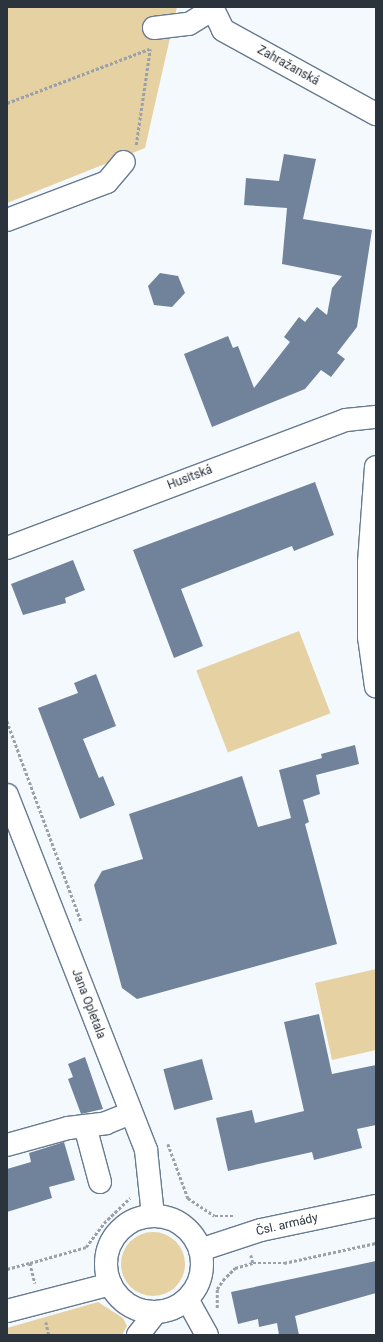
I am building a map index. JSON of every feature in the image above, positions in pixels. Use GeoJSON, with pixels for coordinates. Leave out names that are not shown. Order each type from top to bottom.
{"type":"FeatureCollection","features":[{"type":"Feature","properties":{"kind":"street"},"geometry":{"type":"LineString","coordinates":[[152,38],[189,24],[212,8]]}},
{"type":"Feature","properties":{"kind":"street","name":"Zahražanská"},"geometry":{"type":"LineString","coordinates":[[212,8],[223,30],[376,114]]}},
{"type":"Feature","properties":{"kind":"street"},"geometry":{"type":"LineString","coordinates":[[7,220],[107,182],[124,162]]}},
{"type":"Feature","properties":{"kind":"street","name":"Husitská"},"geometry":{"type":"LineString","coordinates":[[7,548],[346,420],[376,417]]}},
{"type":"Feature","properties":{"kind":"street"},"geometry":{"type":"LineString","coordinates":[[376,467],[369,563],[376,687]]}},
{"type":"Feature","properties":{"kind":"street","name":"Jana Opletala"},"geometry":{"type":"LineString","coordinates":[[7,795],[146,1150],[153,1216]]}},
{"type":"Feature","properties":{"kind":"street"},"geometry":{"type":"LineString","coordinates":[[7,1145],[84,1126],[106,1123],[132,1113]]}},
{"type":"Feature","properties":{"kind":"street"},"geometry":{"type":"LineString","coordinates":[[84,1126],[100,1182]]}},
{"type":"Feature","properties":{"kind":"street","name":"Čsl. armády"},"geometry":{"type":"LineString","coordinates":[[200,1250],[261,1230],[376,1206]]}},
{"type":"Feature","properties":{"kind":"street"},"geometry":{"type":"LineString","coordinates":[[153,1216],[169,1218],[182,1225],[193,1236],[200,1250],[200,1277],[187,1299],[172,1310],[156,1312],[129,1305],[111,1284],[107,1261],[114,1238],[131,1223],[153,1216]]}},
{"type":"Feature","properties":{"kind":"street"},"geometry":{"type":"LineString","coordinates":[[261,1230],[285,1240],[376,1220]]}},
{"type":"Feature","properties":{"kind":"street"},"geometry":{"type":"LineString","coordinates":[[7,1311],[111,1284]]}},
{"type":"Feature","properties":{"kind":"street"},"geometry":{"type":"LineString","coordinates":[[187,1299],[207,1335]]}},
{"type":"Feature","properties":{"kind":"street"},"geometry":{"type":"LineString","coordinates":[[138,1335],[156,1312]]}},
{"type":"Feature","properties":{"kind":"path"},"geometry":{"type":"LineString","coordinates":[[7,102],[152,38]]}},
{"type":"Feature","properties":{"kind":"path"},"geometry":{"type":"LineString","coordinates":[[124,162],[135,152],[152,38]]}},
{"type":"Feature","properties":{"kind":"path"},"geometry":{"type":"LineString","coordinates":[[7,721],[83,925]]}},
{"type":"Feature","properties":{"kind":"path"},"geometry":{"type":"LineString","coordinates":[[167,1142],[188,1198],[215,1216],[239,1215]]}},
{"type":"Feature","properties":{"kind":"path"},"geometry":{"type":"LineString","coordinates":[[30,1263],[86,1247],[132,1194]]}},
{"type":"Feature","properties":{"kind":"path"},"geometry":{"type":"LineString","coordinates":[[219,1314],[217,1289],[235,1268],[253,1263],[284,1263],[376,1243]]}},
{"type":"Feature","properties":{"kind":"path"},"geometry":{"type":"LineString","coordinates":[[250,1250],[253,1263]]}},
{"type":"Feature","properties":{"kind":"shaded area"},"geometry":{"type":"Polygon","coordinates":[[[7,7],[177,7],[145,148],[7,203],[7,7]]]}},
{"type":"Feature","properties":{"kind":"shaded area"},"geometry":{"type":"Polygon","coordinates":[[[299,631],[331,713],[228,753],[196,670],[299,631]]]}},
{"type":"Feature","properties":{"kind":"shaded area"},"geometry":{"type":"Polygon","coordinates":[[[376,969],[376,1050],[332,1060],[315,983],[376,969]]]}},
{"type":"Feature","properties":{"kind":"shaded area"},"geometry":{"type":"Polygon","coordinates":[[[147,1232],[159,1232],[176,1241],[183,1252],[185,1264],[183,1276],[176,1287],[159,1296],[147,1296],[135,1291],[126,1282],[121,1270],[121,1258],[126,1246],[135,1237],[147,1232]]]}},
{"type":"Feature","properties":{"kind":"shaded area"},"geometry":{"type":"Polygon","coordinates":[[[98,1302],[123,1318],[127,1326],[122,1335],[7,1335],[7,1328],[98,1302]]]}},
{"type":"Feature","properties":{"kind":"building"},"geometry":{"type":"Polygon","coordinates":[[[284,154],[316,159],[303,219],[372,230],[357,327],[337,353],[345,359],[331,377],[321,370],[305,389],[212,427],[184,354],[228,336],[233,348],[238,346],[254,388],[290,342],[284,337],[299,317],[305,322],[317,307],[327,315],[332,288],[342,276],[282,264],[287,208],[244,205],[246,178],[279,181],[284,154]]]}},
{"type":"Feature","properties":{"kind":"building"},"geometry":{"type":"Polygon","coordinates":[[[160,273],[178,276],[185,293],[172,307],[154,305],[148,286],[160,273]]]}},
{"type":"Feature","properties":{"kind":"building"},"geometry":{"type":"Polygon","coordinates":[[[315,482],[334,535],[294,551],[292,546],[181,589],[203,646],[174,658],[133,550],[315,482]]]}},
{"type":"Feature","properties":{"kind":"building"},"geometry":{"type":"Polygon","coordinates":[[[73,560],[85,590],[65,598],[66,603],[23,615],[11,584],[73,560]]]}},
{"type":"Feature","properties":{"kind":"building"},"geometry":{"type":"Polygon","coordinates":[[[96,674],[116,726],[83,739],[99,778],[103,776],[115,805],[80,819],[38,708],[78,693],[74,683],[96,674]]]}},
{"type":"Feature","properties":{"kind":"building"},"geometry":{"type":"Polygon","coordinates":[[[355,745],[359,764],[316,775],[320,794],[303,800],[309,822],[305,824],[337,944],[137,999],[122,988],[94,885],[102,871],[143,859],[129,814],[242,776],[258,827],[291,818],[279,770],[322,758],[321,754],[355,745]]]}},
{"type":"Feature","properties":{"kind":"building"},"geometry":{"type":"Polygon","coordinates":[[[319,1014],[332,1074],[376,1065],[376,1125],[357,1129],[362,1148],[314,1160],[312,1152],[228,1171],[216,1118],[252,1110],[255,1123],[304,1111],[284,1022],[319,1014]]]}},
{"type":"Feature","properties":{"kind":"building"},"geometry":{"type":"Polygon","coordinates":[[[85,1057],[103,1109],[81,1114],[68,1079],[73,1077],[68,1064],[85,1057]]]}},
{"type":"Feature","properties":{"kind":"building"},"geometry":{"type":"Polygon","coordinates":[[[202,1059],[213,1100],[174,1110],[163,1069],[202,1059]]]}},
{"type":"Feature","properties":{"kind":"building"},"geometry":{"type":"Polygon","coordinates":[[[64,1142],[75,1180],[49,1187],[52,1198],[7,1212],[7,1169],[31,1162],[29,1153],[64,1142]]]}},
{"type":"Feature","properties":{"kind":"building"},"geometry":{"type":"Polygon","coordinates":[[[376,1261],[376,1293],[295,1316],[299,1335],[279,1335],[277,1323],[259,1327],[258,1319],[238,1324],[231,1292],[376,1261]]]}}]}
